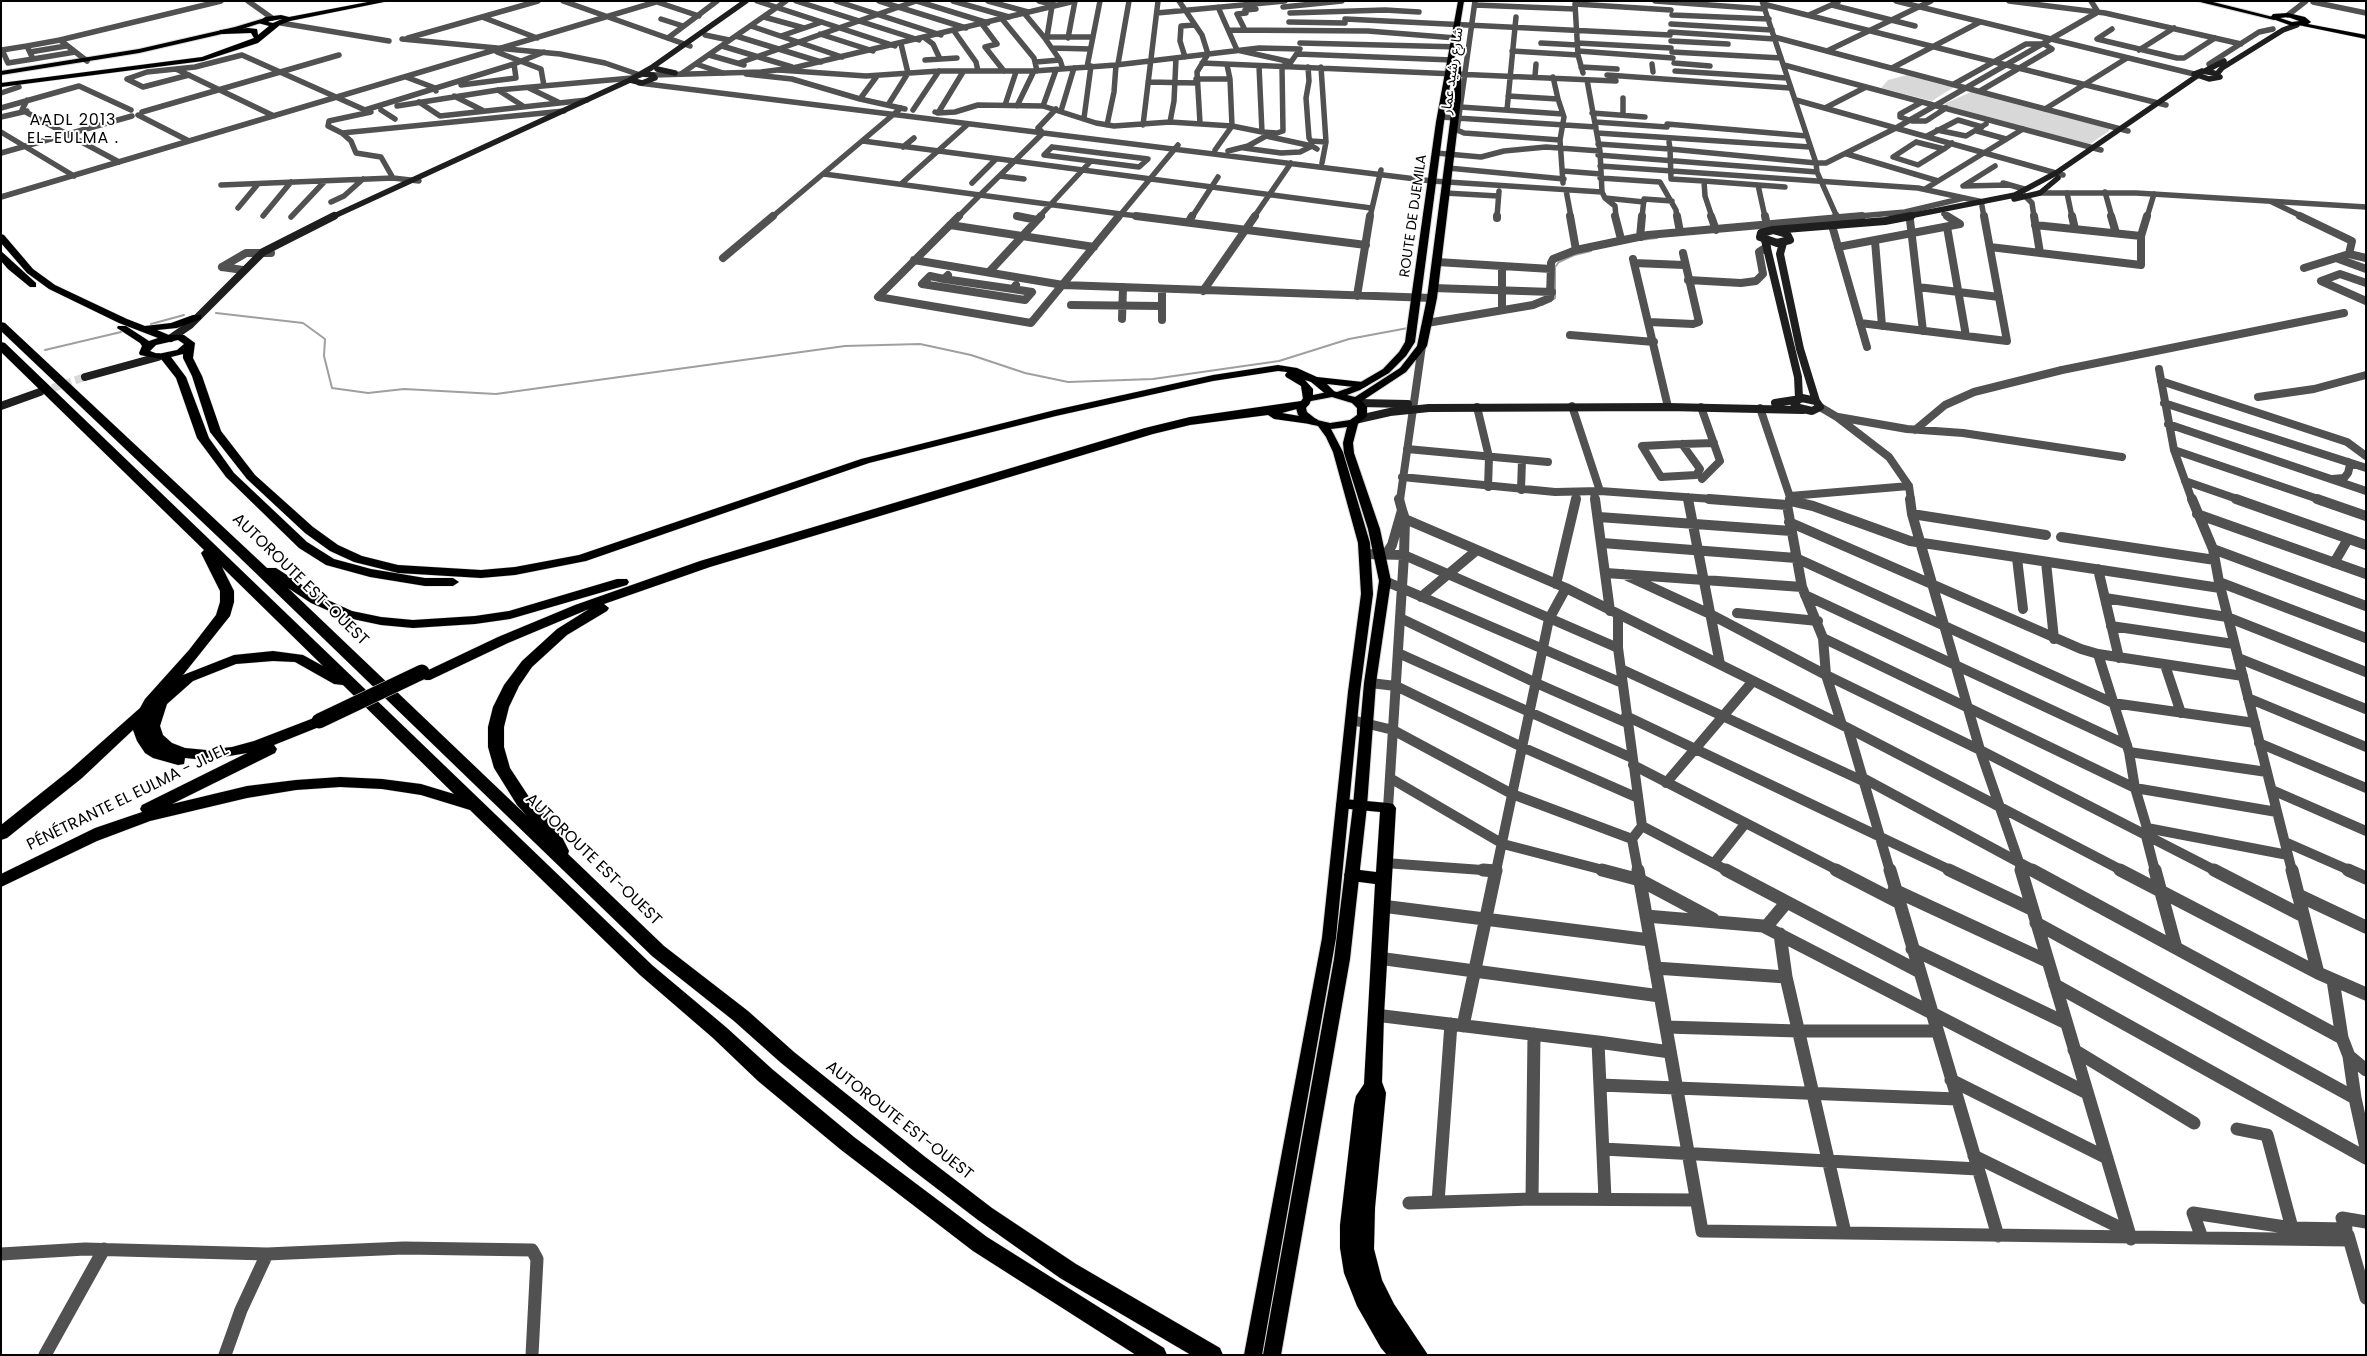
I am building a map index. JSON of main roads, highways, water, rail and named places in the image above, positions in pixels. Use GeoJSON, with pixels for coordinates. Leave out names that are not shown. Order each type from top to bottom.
{"type":"FeatureCollection","features":[{"type":"Feature","properties":{"kind":"highway"},"geometry":{"type":"LineString","coordinates":[[1,84],[190,60],[227,49],[255,36],[276,21],[373,1]]}},
{"type":"Feature","properties":{"kind":"highway"},"geometry":{"type":"LineString","coordinates":[[1,84],[203,59],[256,41],[276,21],[386,1]]}},
{"type":"Feature","properties":{"kind":"highway"},"geometry":{"type":"LineString","coordinates":[[2280,18],[2366,36]]}},
{"type":"Feature","properties":{"kind":"highway"},"geometry":{"type":"LineString","coordinates":[[223,32],[248,30],[254,32],[255,36]]}},
{"type":"Feature","properties":{"kind":"highway"},"geometry":{"type":"LineString","coordinates":[[1,237],[30,271],[52,287],[137,327],[189,343]]}},
{"type":"Feature","properties":{"kind":"highway"},"geometry":{"type":"LineString","coordinates":[[1,254],[11,267],[46,293],[144,341],[147,355],[162,357],[180,352],[189,343]]}},
{"type":"Feature","properties":{"kind":"highway"},"geometry":{"type":"LineString","coordinates":[[137,327],[163,328],[181,324],[197,316]]}},
{"type":"Feature","properties":{"kind":"highway","name":"AUTOROUTE EST-OUEST"},"geometry":{"type":"LineString","coordinates":[[1,325],[658,951],[735,1010],[802,1069],[962,1197],[1068,1271],[1212,1355]]}},
{"type":"Feature","properties":{"kind":"highway"},"geometry":{"type":"LineString","coordinates":[[146,348],[170,338]]}},
{"type":"Feature","properties":{"kind":"highway"},"geometry":{"type":"LineString","coordinates":[[189,343],[188,358],[198,376],[216,432],[251,477],[309,530],[334,548],[358,559],[398,568],[481,574],[515,571],[582,558],[866,461],[965,434],[1213,378],[1278,368],[1293,370],[1315,380],[1334,395]]}},
{"type":"Feature","properties":{"kind":"highway"},"geometry":{"type":"LineString","coordinates":[[1,345],[646,970],[720,1033],[765,1075],[847,1144],[980,1244],[1156,1355]]}},
{"type":"Feature","properties":{"kind":"highway"},"geometry":{"type":"LineString","coordinates":[[162,357],[181,377],[203,438],[230,474],[303,545],[330,562],[370,573],[425,582],[511,579],[563,571],[598,562],[768,500],[872,467],[946,446],[1217,384],[1268,375],[1287,374],[1302,380],[1308,389],[1306,401],[1291,408],[1190,421],[1149,431],[958,487],[624,591],[424,674]]}},
{"type":"Feature","properties":{"kind":"highway"},"geometry":{"type":"LineString","coordinates":[[1315,380],[1363,385]]}},
{"type":"Feature","properties":{"kind":"highway"},"geometry":{"type":"LineString","coordinates":[[1248,414],[1293,417],[1318,423]]}},
{"type":"Feature","properties":{"kind":"highway"},"geometry":{"type":"LineString","coordinates":[[241,552],[330,606],[348,614],[381,621],[412,624],[474,620],[510,615],[914,496],[958,487]]}},
{"type":"Feature","properties":{"kind":"highway"},"geometry":{"type":"LineString","coordinates":[[1,834],[76,774],[144,712],[158,692],[207,637],[222,616],[227,602],[226,591],[220,573],[197,535]]}},
{"type":"Feature","properties":{"kind":"highway"},"geometry":{"type":"LineString","coordinates":[[566,862],[550,831],[523,801],[502,768],[496,747],[496,727],[501,707],[512,685],[527,664],[548,644],[592,613],[637,592],[751,551]]}},
{"type":"Feature","properties":{"kind":"highway"},"geometry":{"type":"LineString","coordinates":[[144,712],[141,731],[145,742],[151,749],[169,758],[192,762],[238,758],[271,748],[554,613],[678,566]]}},
{"type":"Feature","properties":{"kind":"highway"},"geometry":{"type":"LineString","coordinates":[[321,723],[259,745],[232,752],[206,755],[182,754],[166,747],[156,737],[152,726],[160,702],[188,678],[226,663],[255,657],[298,658],[362,695]]}},
{"type":"Feature","properties":{"kind":"highway","name":"PÉNÉTRANTE EL EULMA - JIJEL"},"geometry":{"type":"LineString","coordinates":[[1,881],[271,748]]}},
{"type":"Feature","properties":{"kind":"highway"},"geometry":{"type":"LineString","coordinates":[[94,836],[145,817],[213,799],[271,788],[318,783],[361,783],[402,786],[440,794],[475,805]]}},
{"type":"Feature","properties":{"kind":"highway"},"geometry":{"type":"LineString","coordinates":[[1344,804],[1388,808],[1378,958],[1373,1086],[1365,1096],[1363,1105],[1350,1225],[1350,1248],[1354,1274],[1367,1306],[1388,1341],[1400,1355]]}},
{"type":"Feature","properties":{"kind":"highway"},"geometry":{"type":"LineString","coordinates":[[1352,876],[1384,871]]}},
{"type":"Feature","properties":{"kind":"highway"},"geometry":{"type":"LineString","coordinates":[[1372,1078],[1377,1093],[1365,1208],[1364,1250],[1372,1281],[1387,1311],[1418,1355]]}},
{"type":"Feature","properties":{"kind":"main road"},"geometry":{"type":"LineString","coordinates":[[170,338],[190,325],[242,270],[262,253],[298,233],[416,180],[610,93],[654,77],[657,69],[746,1]]}},
{"type":"Feature","properties":{"kind":"main road"},"geometry":{"type":"LineString","coordinates":[[444,168],[641,74],[705,35],[755,1]]}},
{"type":"Feature","properties":{"kind":"main road","name":"ROUTE DE DJEMILA"},"geometry":{"type":"LineString","coordinates":[[1306,401],[1334,395],[1363,385],[1386,371],[1403,354],[1410,342],[1441,117],[1458,73],[1452,60],[1458,47],[1456,38],[1461,24],[1461,1]]}},
{"type":"Feature","properties":{"kind":"main road"},"geometry":{"type":"LineString","coordinates":[[2199,1],[2280,18]]}},
{"type":"Feature","properties":{"kind":"main road"},"geometry":{"type":"LineString","coordinates":[[2212,1],[2280,18]]}},
{"type":"Feature","properties":{"kind":"main road"},"geometry":{"type":"LineString","coordinates":[[1358,402],[1403,370],[1422,346],[1432,298],[1450,155],[1457,118],[1458,47],[1461,24],[1473,2]]}},
{"type":"Feature","properties":{"kind":"main road"},"geometry":{"type":"LineString","coordinates":[[2022,193],[2101,150],[2202,73],[2273,29],[2280,18]]}},
{"type":"Feature","properties":{"kind":"main road"},"geometry":{"type":"LineString","coordinates":[[1,73],[87,61],[276,21]]}},
{"type":"Feature","properties":{"kind":"main road"},"geometry":{"type":"LineString","coordinates":[[2202,73],[2220,77],[2217,74],[2222,68],[2283,30],[2301,22]]}},
{"type":"Feature","properties":{"kind":"main road"},"geometry":{"type":"LineString","coordinates":[[657,69],[677,73]]}},
{"type":"Feature","properties":{"kind":"main road"},"geometry":{"type":"LineString","coordinates":[[641,74],[654,77]]}},
{"type":"Feature","properties":{"kind":"main road"},"geometry":{"type":"LineString","coordinates":[[631,78],[639,83]]}},
{"type":"Feature","properties":{"kind":"main road"},"geometry":{"type":"LineString","coordinates":[[1813,407],[1796,407],[1798,377],[1766,243],[1760,234],[1769,229],[1789,236],[1944,214],[2022,193],[2041,191],[2059,174],[2120,128],[2163,104]]}},
{"type":"Feature","properties":{"kind":"main road"},"geometry":{"type":"LineString","coordinates":[[189,343],[195,328],[271,253],[304,234],[416,180]]}},
{"type":"Feature","properties":{"kind":"main road"},"geometry":{"type":"LineString","coordinates":[[1839,222],[1913,218],[1982,204]]}},
{"type":"Feature","properties":{"kind":"main road"},"geometry":{"type":"LineString","coordinates":[[1766,243],[1783,243],[1790,240],[1789,236]]}},
{"type":"Feature","properties":{"kind":"main road"},"geometry":{"type":"LineString","coordinates":[[1783,243],[1780,254],[1813,407]]}},
{"type":"Feature","properties":{"kind":"main road"},"geometry":{"type":"LineString","coordinates":[[117,367],[146,348]]}},
{"type":"Feature","properties":{"kind":"main road"},"geometry":{"type":"LineString","coordinates":[[85,377],[117,367],[162,357]]}},
{"type":"Feature","properties":{"kind":"main road"},"geometry":{"type":"LineString","coordinates":[[1,406],[40,392]]}},
{"type":"Feature","properties":{"kind":"main road"},"geometry":{"type":"LineString","coordinates":[[1334,395],[1346,396],[1358,402],[1412,407],[1668,404],[1701,407],[1813,407]]}},
{"type":"Feature","properties":{"kind":"main road"},"geometry":{"type":"LineString","coordinates":[[1318,423],[1338,426],[1412,407],[1778,404],[1796,399],[1813,407]]}},
{"type":"Feature","properties":{"kind":"main road"},"geometry":{"type":"LineString","coordinates":[[1253,1355],[1269,1324],[1342,960],[1360,806],[1359,721],[1370,683],[1366,666],[1367,594],[1365,554],[1338,452],[1331,436],[1318,423],[1302,413],[1306,401]]}},
{"type":"Feature","properties":{"kind":"main road"},"geometry":{"type":"LineString","coordinates":[[1272,1355],[1269,1324],[1327,948],[1344,804],[1359,721],[1366,666],[1385,581],[1384,554],[1349,452],[1348,443],[1356,421],[1364,411],[1358,402]]}},
{"type":"Feature","properties":{"kind":"waterway"},"geometry":{"type":"LineString","coordinates":[[1640,240],[1657,238]]}},
{"type":"Feature","properties":{"kind":"waterway"},"geometry":{"type":"LineString","coordinates":[[1542,305],[1555,298],[1555,267],[1559,262],[1574,255],[1591,251]]}},
{"type":"Feature","properties":{"kind":"waterway"},"geometry":{"type":"LineString","coordinates":[[216,313],[303,323],[325,339],[324,356],[332,388],[368,393],[404,389],[496,394],[845,346],[920,344],[971,355],[1025,373],[1068,382],[1153,379],[1279,361],[1349,339],[1408,328]]}},
{"type":"Feature","properties":{"kind":"waterway"},"geometry":{"type":"LineString","coordinates":[[151,324],[184,315]]}},
{"type":"Feature","properties":{"kind":"waterway"},"geometry":{"type":"LineString","coordinates":[[45,350],[121,332]]}},
{"type":"Feature","properties":{"kind":"tunnel"},"geometry":{"type":"LineString","coordinates":[[41,392],[85,377]]}},
{"type":"Feature","properties":{"kind":"district","name":"AADL 2013 EL-EULMA ."},"geometry":{"type":"Point","coordinates":[73,130]}}]}
